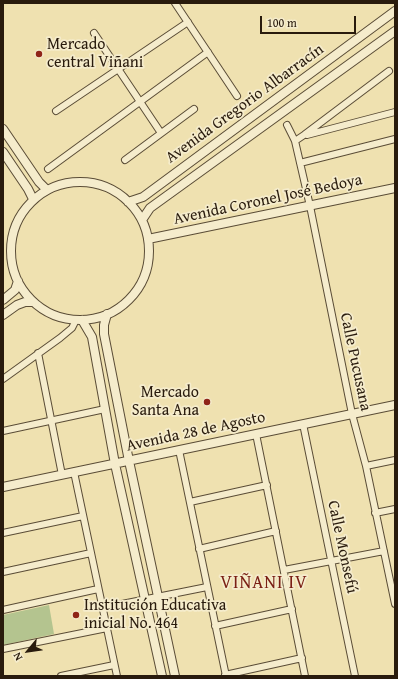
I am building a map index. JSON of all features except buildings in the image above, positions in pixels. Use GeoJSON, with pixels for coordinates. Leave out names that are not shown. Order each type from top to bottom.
{"type":"FeatureCollection","features":[{"type":"Feature","properties":{"kind":"street"},"geometry":{"type":"LineString","coordinates":[[175,3],[238,96]]}},
{"type":"Feature","properties":{"kind":"street","name":"Avenida Gregorio Albarracín"},"geometry":{"type":"LineString","coordinates":[[128,202],[143,197],[395,11]]}},
{"type":"Feature","properties":{"kind":"street"},"geometry":{"type":"LineString","coordinates":[[56,111],[188,22]]}},
{"type":"Feature","properties":{"kind":"street","name":"Avenida Gregorio Albarracín"},"geometry":{"type":"LineString","coordinates":[[142,220],[150,208],[395,31]]}},
{"type":"Feature","properties":{"kind":"street"},"geometry":{"type":"LineString","coordinates":[[94,34],[161,133]]}},
{"type":"Feature","properties":{"kind":"street"},"geometry":{"type":"LineString","coordinates":[[48,169],[208,52]]}},
{"type":"Feature","properties":{"kind":"street"},"geometry":{"type":"LineString","coordinates":[[295,141],[304,136],[389,71]]}},
{"type":"Feature","properties":{"kind":"street"},"geometry":{"type":"LineString","coordinates":[[125,160],[194,109]]}},
{"type":"Feature","properties":{"kind":"street"},"geometry":{"type":"LineString","coordinates":[[304,136],[395,112]]}},
{"type":"Feature","properties":{"kind":"street","name":"Calle Pucusana"},"geometry":{"type":"LineString","coordinates":[[287,126],[295,141],[310,206],[352,414],[366,466],[375,513],[393,588],[395,604]]}},
{"type":"Feature","properties":{"kind":"street"},"geometry":{"type":"LineString","coordinates":[[3,129],[39,182],[46,189]]}},
{"type":"Feature","properties":{"kind":"street"},"geometry":{"type":"LineString","coordinates":[[300,163],[395,139]]}},
{"type":"Feature","properties":{"kind":"street"},"geometry":{"type":"LineString","coordinates":[[3,152],[33,199]]}},
{"type":"Feature","properties":{"kind":"street"},"geometry":{"type":"LineString","coordinates":[[76,181],[90,182],[111,189],[128,202],[142,220],[149,247],[145,275],[139,287],[130,298],[120,308],[108,314],[95,318],[79,320],[56,316],[33,302],[24,292],[13,268],[11,242],[19,218],[33,199],[46,189],[76,181]]}},
{"type":"Feature","properties":{"kind":"street","name":"Avenida Coronel José Bedoya"},"geometry":{"type":"LineString","coordinates":[[148,239],[395,188]]}},
{"type":"Feature","properties":{"kind":"street"},"geometry":{"type":"LineString","coordinates":[[3,300],[15,290],[18,281]]}},
{"type":"Feature","properties":{"kind":"street"},"geometry":{"type":"LineString","coordinates":[[3,315],[17,305],[25,302],[33,302]]}},
{"type":"Feature","properties":{"kind":"street"},"geometry":{"type":"LineString","coordinates":[[108,314],[104,325],[104,334],[129,461],[175,676]]}},
{"type":"Feature","properties":{"kind":"street"},"geometry":{"type":"LineString","coordinates":[[3,379],[72,328],[79,320]]}},
{"type":"Feature","properties":{"kind":"street"},"geometry":{"type":"LineString","coordinates":[[79,320],[92,337],[115,464],[162,676]]}},
{"type":"Feature","properties":{"kind":"street"},"geometry":{"type":"LineString","coordinates":[[38,353],[62,475]]}},
{"type":"Feature","properties":{"kind":"street","name":"Avenida 28 de Agosto"},"geometry":{"type":"LineString","coordinates":[[3,487],[395,405]]}},
{"type":"Feature","properties":{"kind":"street"},"geometry":{"type":"LineString","coordinates":[[3,431],[105,409]]}},
{"type":"Feature","properties":{"kind":"street","name":"Calle Monsefú"},"geometry":{"type":"LineString","coordinates":[[303,424],[355,676]]}},
{"type":"Feature","properties":{"kind":"street"},"geometry":{"type":"LineString","coordinates":[[256,434],[305,676]]}},
{"type":"Feature","properties":{"kind":"street"},"geometry":{"type":"LineString","coordinates":[[179,450],[226,676],[302,658]]}},
{"type":"Feature","properties":{"kind":"street"},"geometry":{"type":"LineString","coordinates":[[366,466],[395,460]]}},
{"type":"Feature","properties":{"kind":"street"},"geometry":{"type":"LineString","coordinates":[[74,472],[117,676]]}},
{"type":"Feature","properties":{"kind":"street"},"geometry":{"type":"LineString","coordinates":[[190,502],[267,485]]}},
{"type":"Feature","properties":{"kind":"street"},"geometry":{"type":"LineString","coordinates":[[375,513],[395,509]]}},
{"type":"Feature","properties":{"kind":"street"},"geometry":{"type":"LineString","coordinates":[[3,533],[83,516]]}},
{"type":"Feature","properties":{"kind":"street"},"geometry":{"type":"LineString","coordinates":[[199,549],[276,531]]}},
{"type":"Feature","properties":{"kind":"street"},"geometry":{"type":"LineString","coordinates":[[284,570],[332,560],[384,552]]}},
{"type":"Feature","properties":{"kind":"street"},"geometry":{"type":"LineString","coordinates":[[3,572],[91,553]]}},
{"type":"Feature","properties":{"kind":"street"},"geometry":{"type":"LineString","coordinates":[[102,608],[159,598],[207,587]]}},
{"type":"Feature","properties":{"kind":"street"},"geometry":{"type":"LineString","coordinates":[[3,610],[98,589]]}},
{"type":"Feature","properties":{"kind":"street"},"geometry":{"type":"LineString","coordinates":[[215,626],[292,609]]}},
{"type":"Feature","properties":{"kind":"street"},"geometry":{"type":"LineString","coordinates":[[3,649],[107,628]]}},
{"type":"Feature","properties":{"kind":"street"},"geometry":{"type":"LineString","coordinates":[[61,676],[114,665]]}},
{"type":"Feature","properties":{"kind":"green space"},"geometry":{"type":"Polygon","coordinates":[[[49,605],[54,634],[3,645],[3,615],[49,605]]]}},
{"type":"Feature","properties":{"kind":"place","name":"Mercado central Viñani"},"geometry":{"type":"Point","coordinates":[39,54]}},
{"type":"Feature","properties":{"kind":"place","name":"Mercado Santa Ana"},"geometry":{"type":"Point","coordinates":[207,402]}},
{"type":"Feature","properties":{"kind":"place","name":"Institución Educativa inicial No. 464"},"geometry":{"type":"Point","coordinates":[76,615]}},
{"type":"Feature","properties":{"kind":"district","name":"VIÑANI IV"},"geometry":{"type":"Point","coordinates":[264,583]}}]}
